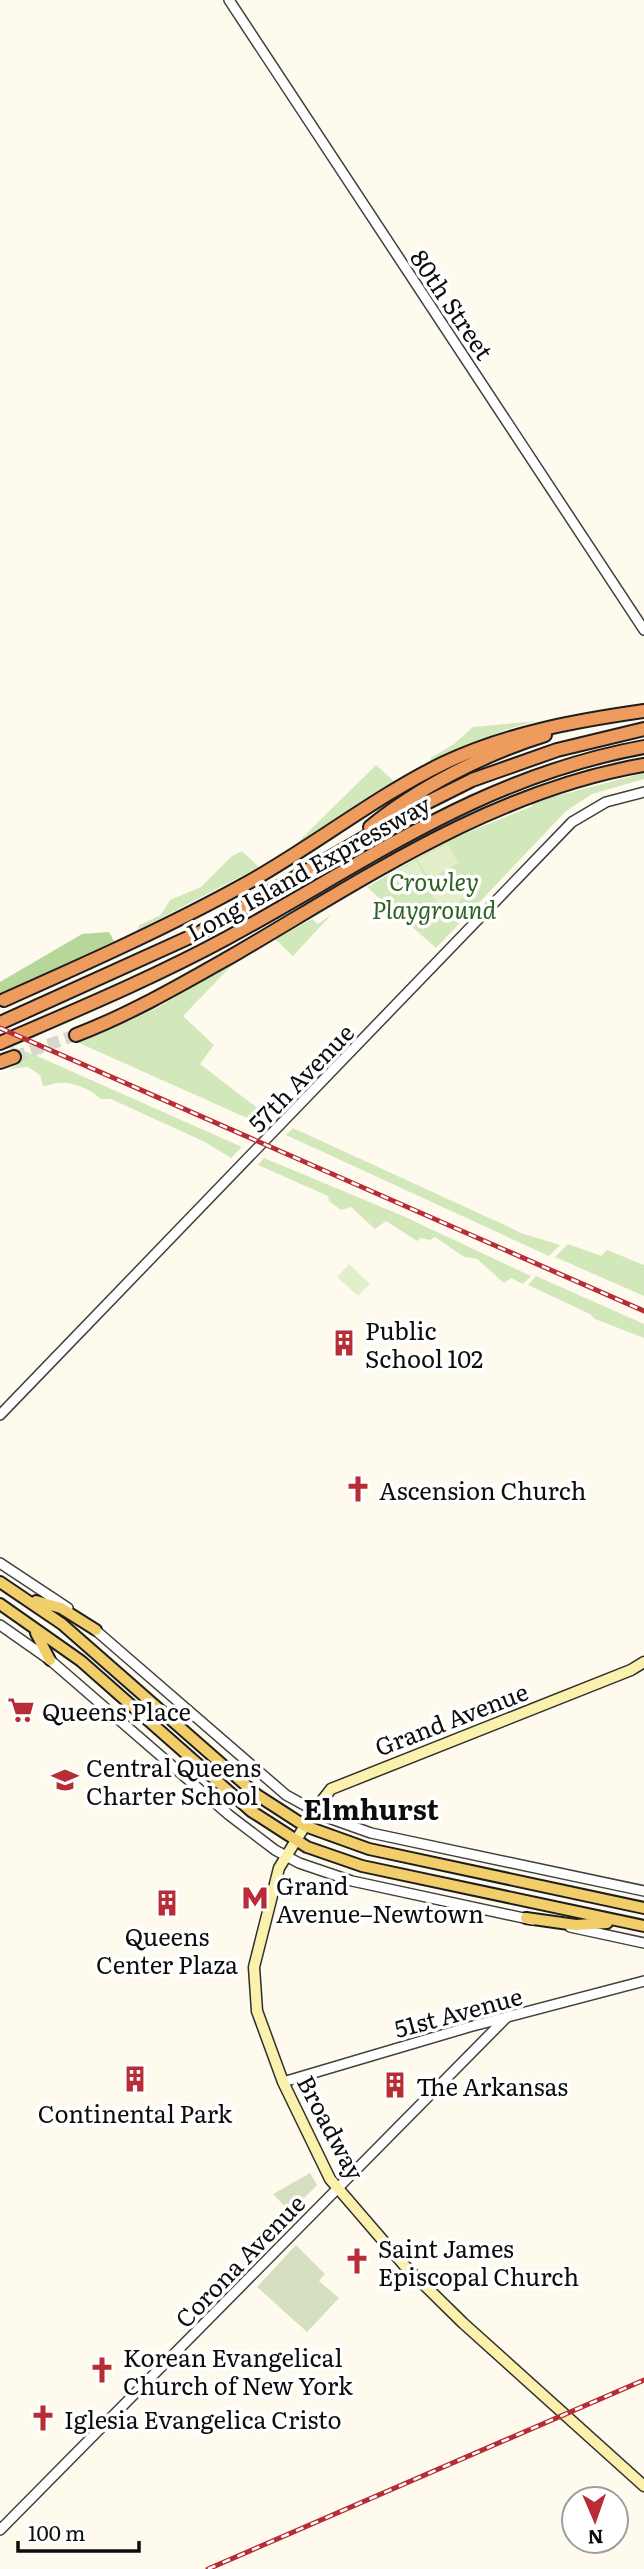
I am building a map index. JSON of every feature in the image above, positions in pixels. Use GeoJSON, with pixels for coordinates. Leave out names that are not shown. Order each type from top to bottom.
{"type":"FeatureCollection","features":[{"type":"Feature","properties":{"kind":"highway"},"geometry":{"type":"LineString","coordinates":[[4,1000],[134,941],[227,894],[443,764],[512,736],[644,711]]}},
{"type":"Feature","properties":{"kind":"highway"},"geometry":{"type":"LineString","coordinates":[[342,851],[386,814],[460,771],[508,748],[592,719]]}},
{"type":"Feature","properties":{"kind":"highway","name":"Long Island Expressway"},"geometry":{"type":"LineString","coordinates":[[0,1023],[183,941],[418,807],[500,769],[566,747],[644,729]]}},
{"type":"Feature","properties":{"kind":"highway","name":"Long Island Expressway"},"geometry":{"type":"LineString","coordinates":[[0,1043],[201,952],[416,828],[469,802],[550,771],[644,747]]}},
{"type":"Feature","properties":{"kind":"highway"},"geometry":{"type":"LineString","coordinates":[[76,1035],[163,996],[468,820],[555,786],[644,765]]}},
{"type":"Feature","properties":{"kind":"highway"},"geometry":{"type":"LineString","coordinates":[[0,1062],[14,1057]]}},
{"type":"Feature","properties":{"kind":"main road"},"geometry":{"type":"LineString","coordinates":[[0,1582],[30,1600],[120,1672],[265,1801],[305,1826],[369,1850],[644,1908]]}},
{"type":"Feature","properties":{"kind":"main road"},"geometry":{"type":"LineString","coordinates":[[30,1600],[61,1608],[96,1630]]}},
{"type":"Feature","properties":{"kind":"main road"},"geometry":{"type":"LineString","coordinates":[[0,1604],[81,1661],[251,1811],[296,1840],[362,1866],[644,1926]]}},
{"type":"Feature","properties":{"kind":"main road"},"geometry":{"type":"LineString","coordinates":[[25,1620],[42,1639],[50,1660]]}},
{"type":"Feature","properties":{"kind":"main road","name":"Grand Avenue"},"geometry":{"type":"LineString","coordinates":[[296,1840],[327,1793],[344,1782],[595,1685],[644,1662]]}},
{"type":"Feature","properties":{"kind":"main road","name":"Broadway"},"geometry":{"type":"LineString","coordinates":[[296,1840],[278,1873],[253,1976],[257,2011],[283,2082],[337,2188],[420,2283],[644,2486]]}},
{"type":"Feature","properties":{"kind":"main road"},"geometry":{"type":"LineString","coordinates":[[526,1918],[576,1925],[627,1922]]}},
{"type":"Feature","properties":{"kind":"street","name":"80th Street"},"geometry":{"type":"LineString","coordinates":[[229,0],[644,630]]}},
{"type":"Feature","properties":{"kind":"street","name":"57th Avenue"},"geometry":{"type":"LineString","coordinates":[[0,1415],[572,822],[606,802],[644,792]]}},
{"type":"Feature","properties":{"kind":"street"},"geometry":{"type":"LineString","coordinates":[[0,1563],[74,1612],[280,1790],[314,1811],[372,1833],[644,1891]]}},
{"type":"Feature","properties":{"kind":"street"},"geometry":{"type":"LineString","coordinates":[[0,1625],[50,1660],[229,1815],[286,1856],[352,1881],[644,1943]]}},
{"type":"Feature","properties":{"kind":"street","name":"51st Avenue"},"geometry":{"type":"LineString","coordinates":[[283,2082],[644,1981]]}},
{"type":"Feature","properties":{"kind":"street","name":"Corona Avenue"},"geometry":{"type":"LineString","coordinates":[[0,2530],[506,2018]]}},
{"type":"Feature","properties":{"kind":"green space"},"geometry":{"type":"Polygon","coordinates":[[[536,721],[505,730],[431,760],[430,758],[454,744],[473,727],[536,721]]]}},
{"type":"Feature","properties":{"kind":"green space"},"geometry":{"type":"Polygon","coordinates":[[[376,765],[397,784],[291,849],[376,765]]]}},
{"type":"Feature","properties":{"kind":"green space","name":"Crowley Playground"},"geometry":{"type":"Polygon","coordinates":[[[644,773],[644,779],[592,794],[566,811],[436,948],[367,887],[449,840],[533,806],[530,803],[644,773]]]}},
{"type":"Feature","properties":{"kind":"green space"},"geometry":{"type":"Polygon","coordinates":[[[448,844],[458,863],[429,879],[418,859],[448,844]]]}},
{"type":"Feature","properties":{"kind":"green space"},"geometry":{"type":"Polygon","coordinates":[[[242,851],[259,867],[138,930],[139,925],[161,915],[170,900],[201,887],[232,856],[242,851]]]}},
{"type":"Feature","properties":{"kind":"green space"},"geometry":{"type":"Polygon","coordinates":[[[416,861],[427,879],[398,896],[387,877],[416,861]]]}},
{"type":"Feature","properties":{"kind":"green space"},"geometry":{"type":"Polygon","coordinates":[[[456,875],[471,890],[447,913],[432,897],[456,875]]]}},
{"type":"Feature","properties":{"kind":"green space"},"geometry":{"type":"Polygon","coordinates":[[[332,914],[293,956],[275,939],[312,919],[318,924],[332,914]]]}},
{"type":"Feature","properties":{"kind":"green space"},"geometry":{"type":"Polygon","coordinates":[[[109,932],[114,941],[0,995],[0,982],[82,934],[109,932]]]}},
{"type":"Feature","properties":{"kind":"green space"},"geometry":{"type":"Polygon","coordinates":[[[235,962],[183,1016],[214,1045],[200,1064],[269,1117],[263,1125],[79,1043],[155,1009],[235,962]]]}},
{"type":"Feature","properties":{"kind":"green space"},"geometry":{"type":"Polygon","coordinates":[[[10,1048],[242,1147],[231,1158],[205,1142],[111,1099],[101,1099],[79,1086],[59,1083],[43,1086],[40,1075],[28,1067],[9,1069],[17,1065],[10,1048]]]}},
{"type":"Feature","properties":{"kind":"green space"},"geometry":{"type":"Polygon","coordinates":[[[293,1128],[524,1234],[560,1245],[549,1256],[286,1135],[293,1128]]]}},
{"type":"Feature","properties":{"kind":"green space"},"geometry":{"type":"Polygon","coordinates":[[[264,1158],[403,1216],[531,1276],[523,1284],[511,1278],[504,1283],[477,1259],[464,1257],[435,1237],[417,1241],[386,1221],[375,1229],[351,1207],[341,1210],[329,1201],[328,1196],[258,1165],[264,1158]]]}},
{"type":"Feature","properties":{"kind":"green space"},"geometry":{"type":"Polygon","coordinates":[[[568,1244],[601,1256],[607,1250],[644,1265],[644,1296],[555,1257],[568,1244]]]}},
{"type":"Feature","properties":{"kind":"green space"},"geometry":{"type":"Polygon","coordinates":[[[349,1264],[370,1284],[358,1296],[337,1277],[349,1264]]]}},
{"type":"Feature","properties":{"kind":"green space"},"geometry":{"type":"Polygon","coordinates":[[[536,1276],[644,1324],[644,1338],[595,1319],[590,1314],[528,1285],[536,1276]]]}},
{"type":"Feature","properties":{"kind":"green space"},"geometry":{"type":"Polygon","coordinates":[[[310,2173],[317,2185],[290,2212],[273,2194],[310,2173]]]}},
{"type":"Feature","properties":{"kind":"green space"},"geometry":{"type":"Polygon","coordinates":[[[296,2245],[325,2274],[319,2281],[339,2298],[307,2332],[257,2287],[296,2245]]]}},
{"type":"Feature","properties":{"kind":"tunnel"},"geometry":{"type":"LineString","coordinates":[[14,1057],[76,1035]]}},
{"type":"Feature","properties":{"kind":"railway"},"geometry":{"type":"LineString","coordinates":[[0,1028],[644,1311]]}},
{"type":"Feature","properties":{"kind":"railway"},"geometry":{"type":"LineString","coordinates":[[208,2569],[644,2380]]}},
{"type":"Feature","properties":{"kind":"place","name":"Public School 102"},"geometry":{"type":"Point","coordinates":[344,1343]}},
{"type":"Feature","properties":{"kind":"place","name":"Ascension Church"},"geometry":{"type":"Point","coordinates":[358,1489]}},
{"type":"Feature","properties":{"kind":"place","name":"Queens Place"},"geometry":{"type":"Point","coordinates":[21,1710]}},
{"type":"Feature","properties":{"kind":"place","name":"Central Queens Charter School"},"geometry":{"type":"Point","coordinates":[65,1780]}},
{"type":"Feature","properties":{"kind":"place","name":"Grand Avenue–Newtown"},"geometry":{"type":"Point","coordinates":[255,1898]}},
{"type":"Feature","properties":{"kind":"place","name":"Queens Center Plaza"},"geometry":{"type":"Point","coordinates":[167,1903]}},
{"type":"Feature","properties":{"kind":"place","name":"Continental Park"},"geometry":{"type":"Point","coordinates":[135,2079]}},
{"type":"Feature","properties":{"kind":"place","name":"The Arkansas"},"geometry":{"type":"Point","coordinates":[395,2085]}},
{"type":"Feature","properties":{"kind":"place","name":"Saint James Episcopal Church"},"geometry":{"type":"Point","coordinates":[357,2261]}},
{"type":"Feature","properties":{"kind":"place","name":"Korean Evangelical Church of New York"},"geometry":{"type":"Point","coordinates":[102,2370]}},
{"type":"Feature","properties":{"kind":"place","name":"Iglesia Evangelica Cristo"},"geometry":{"type":"Point","coordinates":[43,2418]}},
{"type":"Feature","properties":{"kind":"district","name":"Elmhurst"},"geometry":{"type":"Point","coordinates":[371,1808]}}]}
